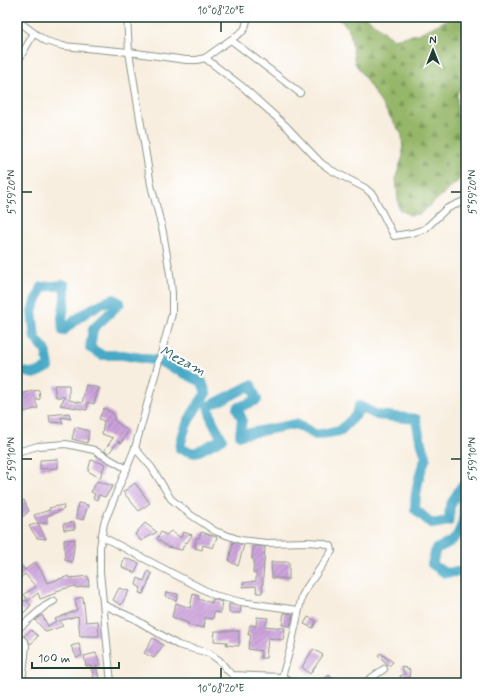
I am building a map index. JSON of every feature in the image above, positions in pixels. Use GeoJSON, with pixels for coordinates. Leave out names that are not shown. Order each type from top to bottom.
{"type":"FeatureCollection","features":[{"type":"Feature","properties":{"kind":"street"},"geometry":{"type":"LineString","coordinates":[[111,683],[100,572],[101,536],[104,523],[135,448],[172,314],[172,293],[163,232],[151,185],[129,52],[127,17]]}},
{"type":"Feature","properties":{"kind":"street"},"geometry":{"type":"LineString","coordinates":[[17,20],[46,41],[63,46],[197,60],[205,58],[243,31],[248,17]]}},
{"type":"Feature","properties":{"kind":"street"},"geometry":{"type":"LineString","coordinates":[[17,63],[34,33]]}},
{"type":"Feature","properties":{"kind":"street"},"geometry":{"type":"LineString","coordinates":[[231,40],[300,93]]}},
{"type":"Feature","properties":{"kind":"street"},"geometry":{"type":"LineString","coordinates":[[205,58],[244,88],[286,126],[321,163],[330,170],[365,188],[373,195],[394,236],[425,229],[446,209],[466,200]]}},
{"type":"Feature","properties":{"kind":"street"},"geometry":{"type":"LineString","coordinates":[[17,452],[38,446],[66,444],[94,450],[127,469]]}},
{"type":"Feature","properties":{"kind":"street"},"geometry":{"type":"LineString","coordinates":[[135,448],[152,468],[171,499],[215,531],[240,540],[267,544],[306,542],[331,546],[332,551],[302,596],[291,646],[282,677]]}},
{"type":"Feature","properties":{"kind":"street"},"geometry":{"type":"LineString","coordinates":[[101,536],[214,594],[240,602],[298,610]]}},
{"type":"Feature","properties":{"kind":"street"},"geometry":{"type":"LineString","coordinates":[[17,630],[45,606],[54,601]]}},
{"type":"Feature","properties":{"kind":"street"},"geometry":{"type":"LineString","coordinates":[[104,605],[134,618],[178,645],[209,653],[220,661],[230,674],[282,677],[295,683]]}},
{"type":"Feature","properties":{"kind":"street"},"geometry":{"type":"LineString","coordinates":[[17,636],[25,642],[26,646],[22,683]]}},
{"type":"Feature","properties":{"kind":"street"},"geometry":{"type":"LineString","coordinates":[[364,683],[384,670]]}},
{"type":"Feature","properties":{"kind":"street"},"geometry":{"type":"LineString","coordinates":[[244,675],[245,683]]}},
{"type":"Feature","properties":{"kind":"green space"},"geometry":{"type":"Polygon","coordinates":[[[335,17],[366,17],[393,39],[418,34],[453,17],[466,17],[466,79],[457,94],[457,115],[466,130],[466,174],[420,214],[410,215],[399,209],[396,177],[403,156],[402,135],[355,63],[350,32],[344,23],[335,17]]]}},
{"type":"Feature","properties":{"kind":"building"},"geometry":{"type":"Polygon","coordinates":[[[54,385],[69,385],[69,400],[82,403],[86,385],[99,388],[94,404],[88,402],[87,410],[60,405],[65,397],[56,397],[54,385]]]}},
{"type":"Feature","properties":{"kind":"building"},"geometry":{"type":"Polygon","coordinates":[[[39,390],[40,399],[35,400],[38,408],[17,414],[17,402],[21,401],[19,394],[39,390]]]}},
{"type":"Feature","properties":{"kind":"building"},"geometry":{"type":"Polygon","coordinates":[[[104,408],[115,415],[114,420],[128,431],[121,443],[118,441],[109,453],[104,451],[113,438],[102,434],[104,421],[99,419],[104,408]]]}},
{"type":"Feature","properties":{"kind":"building"},"geometry":{"type":"Polygon","coordinates":[[[69,413],[71,419],[61,417],[63,423],[50,422],[49,415],[69,413]]]}},
{"type":"Feature","properties":{"kind":"building"},"geometry":{"type":"Polygon","coordinates":[[[75,427],[89,431],[87,443],[72,439],[75,427]]]}},
{"type":"Feature","properties":{"kind":"building"},"geometry":{"type":"Polygon","coordinates":[[[58,459],[58,468],[40,469],[40,460],[58,459]]]}},
{"type":"Feature","properties":{"kind":"building"},"geometry":{"type":"Polygon","coordinates":[[[91,460],[105,464],[100,478],[88,471],[91,460]]]}},
{"type":"Feature","properties":{"kind":"building"},"geometry":{"type":"Polygon","coordinates":[[[97,481],[113,486],[105,497],[99,495],[97,500],[93,498],[95,494],[91,492],[97,481]]]}},
{"type":"Feature","properties":{"kind":"building"},"geometry":{"type":"Polygon","coordinates":[[[135,483],[150,503],[139,511],[123,492],[135,483]]]}},
{"type":"Feature","properties":{"kind":"building"},"geometry":{"type":"Polygon","coordinates":[[[24,500],[29,511],[17,522],[17,502],[24,500]]]}},
{"type":"Feature","properties":{"kind":"building"},"geometry":{"type":"Polygon","coordinates":[[[78,503],[88,505],[83,520],[76,518],[78,503]]]}},
{"type":"Feature","properties":{"kind":"building"},"geometry":{"type":"Polygon","coordinates":[[[63,505],[64,509],[47,516],[47,523],[38,523],[34,515],[50,510],[49,508],[63,505]]]}},
{"type":"Feature","properties":{"kind":"building"},"geometry":{"type":"Polygon","coordinates":[[[74,522],[75,529],[64,530],[63,524],[74,522]]]}},
{"type":"Feature","properties":{"kind":"building"},"geometry":{"type":"Polygon","coordinates":[[[38,523],[46,539],[37,538],[29,526],[38,523]]]}},
{"type":"Feature","properties":{"kind":"building"},"geometry":{"type":"Polygon","coordinates":[[[145,523],[157,532],[141,541],[135,534],[145,523]]]}},
{"type":"Feature","properties":{"kind":"building"},"geometry":{"type":"Polygon","coordinates":[[[171,531],[181,538],[183,532],[192,535],[187,543],[185,542],[182,550],[168,547],[157,539],[161,532],[166,535],[171,531]]]}},
{"type":"Feature","properties":{"kind":"building"},"geometry":{"type":"Polygon","coordinates":[[[201,532],[217,537],[213,548],[203,545],[202,550],[195,548],[196,537],[199,538],[201,532]]]}},
{"type":"Feature","properties":{"kind":"building"},"geometry":{"type":"Polygon","coordinates":[[[75,539],[72,562],[65,560],[64,540],[75,539]]]}},
{"type":"Feature","properties":{"kind":"building"},"geometry":{"type":"Polygon","coordinates":[[[233,542],[244,545],[238,566],[229,561],[233,542]]]}},
{"type":"Feature","properties":{"kind":"building"},"geometry":{"type":"Polygon","coordinates":[[[253,546],[265,547],[262,593],[257,593],[256,586],[243,587],[243,583],[256,581],[256,573],[253,573],[253,546]]]}},
{"type":"Feature","properties":{"kind":"building"},"geometry":{"type":"Polygon","coordinates":[[[124,558],[139,563],[135,573],[122,567],[124,558]]]}},
{"type":"Feature","properties":{"kind":"building"},"geometry":{"type":"Polygon","coordinates":[[[17,562],[25,570],[35,562],[47,583],[69,576],[70,578],[88,576],[89,586],[76,588],[75,586],[56,591],[56,593],[40,599],[38,593],[28,601],[24,594],[36,587],[25,574],[17,581],[17,562]]]}},
{"type":"Feature","properties":{"kind":"building"},"geometry":{"type":"Polygon","coordinates":[[[271,562],[289,562],[289,579],[272,578],[271,562]]]}},
{"type":"Feature","properties":{"kind":"building"},"geometry":{"type":"Polygon","coordinates":[[[148,571],[152,574],[143,594],[139,593],[141,588],[136,585],[138,578],[144,581],[148,571]]]}},
{"type":"Feature","properties":{"kind":"building"},"geometry":{"type":"Polygon","coordinates":[[[119,588],[129,591],[121,605],[113,600],[119,588]]]}},
{"type":"Feature","properties":{"kind":"building"},"geometry":{"type":"Polygon","coordinates":[[[166,592],[178,594],[176,601],[165,596],[166,592]]]}},
{"type":"Feature","properties":{"kind":"building"},"geometry":{"type":"Polygon","coordinates":[[[193,594],[199,596],[198,599],[212,603],[213,599],[222,602],[220,613],[214,612],[213,619],[205,618],[204,628],[188,625],[188,623],[172,617],[176,603],[190,608],[193,594]]]}},
{"type":"Feature","properties":{"kind":"building"},"geometry":{"type":"Polygon","coordinates":[[[83,597],[86,622],[98,621],[99,636],[80,636],[78,616],[59,621],[63,626],[46,632],[35,620],[42,615],[48,626],[56,621],[55,619],[77,610],[75,599],[83,597]]]}},
{"type":"Feature","properties":{"kind":"building"},"geometry":{"type":"Polygon","coordinates":[[[25,600],[31,605],[24,613],[19,606],[25,600]]]}},
{"type":"Feature","properties":{"kind":"building"},"geometry":{"type":"Polygon","coordinates":[[[229,604],[241,607],[240,613],[229,613],[229,604]]]}},
{"type":"Feature","properties":{"kind":"building"},"geometry":{"type":"Polygon","coordinates":[[[284,613],[293,614],[290,626],[282,625],[284,613]]]}},
{"type":"Feature","properties":{"kind":"building"},"geometry":{"type":"Polygon","coordinates":[[[257,617],[268,618],[265,626],[285,628],[283,640],[268,638],[266,658],[261,658],[261,651],[248,649],[251,635],[248,635],[250,625],[256,626],[257,617]]]}},
{"type":"Feature","properties":{"kind":"building"},"geometry":{"type":"Polygon","coordinates":[[[308,617],[316,621],[313,628],[304,624],[308,617]]]}},
{"type":"Feature","properties":{"kind":"building"},"geometry":{"type":"Polygon","coordinates":[[[31,630],[38,636],[31,644],[24,636],[31,630]]]}},
{"type":"Feature","properties":{"kind":"building"},"geometry":{"type":"Polygon","coordinates":[[[215,631],[239,631],[239,646],[226,645],[227,642],[214,641],[215,631]]]}},
{"type":"Feature","properties":{"kind":"building"},"geometry":{"type":"Polygon","coordinates":[[[153,638],[163,645],[154,658],[144,653],[153,638]]]}},
{"type":"Feature","properties":{"kind":"building"},"geometry":{"type":"Polygon","coordinates":[[[79,644],[82,655],[77,658],[71,646],[79,644]]]}},
{"type":"Feature","properties":{"kind":"building"},"geometry":{"type":"Polygon","coordinates":[[[313,649],[323,655],[310,674],[302,667],[313,649]]]}},
{"type":"Feature","properties":{"kind":"building"},"geometry":{"type":"Polygon","coordinates":[[[96,653],[101,666],[96,666],[99,678],[94,679],[91,666],[86,666],[84,656],[96,653]]]}},
{"type":"Feature","properties":{"kind":"building"},"geometry":{"type":"Polygon","coordinates":[[[380,653],[393,662],[389,666],[378,655],[380,653]]]}},
{"type":"Feature","properties":{"kind":"building"},"geometry":{"type":"Polygon","coordinates":[[[401,666],[410,670],[409,679],[402,680],[400,676],[405,674],[401,666]]]}},
{"type":"Feature","properties":{"kind":"building"},"geometry":{"type":"Polygon","coordinates":[[[329,675],[335,683],[321,683],[329,675]]]}},
{"type":"Feature","properties":{"kind":"waterway","name":"Mezam"},"geometry":{"type":"LineString","coordinates":[[17,370],[34,374],[49,367],[46,351],[35,338],[32,311],[42,287],[65,285],[65,299],[62,318],[63,331],[87,312],[114,299],[120,303],[93,329],[90,348],[102,355],[123,355],[159,361],[202,382],[206,393],[186,426],[180,449],[195,453],[222,439],[212,420],[208,406],[251,385],[257,400],[237,408],[242,419],[240,435],[296,424],[316,435],[340,431],[356,415],[359,406],[377,415],[416,419],[426,457],[418,482],[415,509],[432,524],[449,521],[450,506],[461,487],[463,500],[464,514],[459,533],[451,541],[436,549],[432,564],[445,573],[466,571]]}}]}
